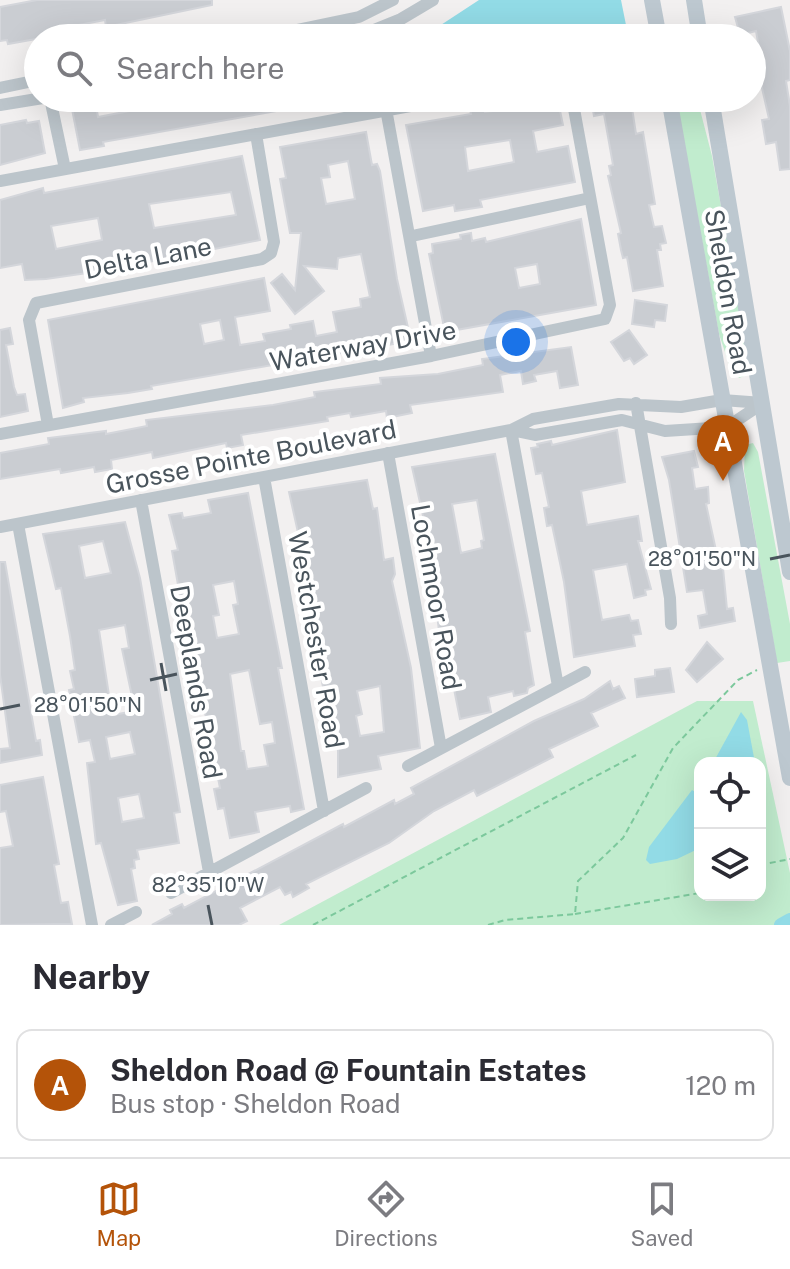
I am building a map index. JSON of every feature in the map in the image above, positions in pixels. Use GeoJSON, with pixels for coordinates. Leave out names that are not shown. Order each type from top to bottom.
{"type":"FeatureCollection","features":[{"type":"Feature","properties":{"kind":"main road"},"geometry":{"type":"LineString","coordinates":[[652,0],[656,24]]}},
{"type":"Feature","properties":{"kind":"main road"},"geometry":{"type":"LineString","coordinates":[[694,0],[698,24]]}},
{"type":"Feature","properties":{"kind":"main road","name":"Sheldon Road"},"geometry":{"type":"LineString","coordinates":[[671,112],[790,778]]}},
{"type":"Feature","properties":{"kind":"main road","name":"Sheldon Road"},"geometry":{"type":"LineString","coordinates":[[713,112],[790,572]]}},
{"type":"Feature","properties":{"kind":"street"},"geometry":{"type":"LineString","coordinates":[[325,24],[359,17],[393,0]]}},
{"type":"Feature","properties":{"kind":"street"},"geometry":{"type":"LineString","coordinates":[[387,24],[433,0]]}},
{"type":"Feature","properties":{"kind":"street"},"geometry":{"type":"LineString","coordinates":[[359,17],[360,24]]}},
{"type":"Feature","properties":{"kind":"street"},"geometry":{"type":"LineString","coordinates":[[0,88],[24,83]]}},
{"type":"Feature","properties":{"kind":"street"},"geometry":{"type":"LineString","coordinates":[[0,105],[24,101]]}},
{"type":"Feature","properties":{"kind":"street"},"geometry":{"type":"LineString","coordinates":[[53,112],[65,169]]}},
{"type":"Feature","properties":{"kind":"street"},"geometry":{"type":"LineString","coordinates":[[0,181],[387,112],[412,236],[431,356]]}},
{"type":"Feature","properties":{"kind":"street","name":"Waterway Drive"},"geometry":{"type":"LineString","coordinates":[[0,434],[431,356],[605,319],[610,305],[575,112]]}},
{"type":"Feature","properties":{"kind":"street","name":"Delta Lane"},"geometry":{"type":"LineString","coordinates":[[48,425],[29,320],[36,303],[262,259],[271,253],[274,242],[256,134]]}},
{"type":"Feature","properties":{"kind":"street"},"geometry":{"type":"LineString","coordinates":[[412,236],[590,198]]}},
{"type":"Feature","properties":{"kind":"street","name":"Grosse Pointe Boulevard"},"geometry":{"type":"LineString","coordinates":[[0,527],[511,430],[533,419],[636,403],[687,406],[722,400],[763,403]]}},
{"type":"Feature","properties":{"kind":"street"},"geometry":{"type":"LineString","coordinates":[[636,403],[670,598],[671,624]]}},
{"type":"Feature","properties":{"kind":"street","name":"Grosse Pointe Boulevard"},"geometry":{"type":"LineString","coordinates":[[511,430],[535,435],[622,420],[665,431],[727,427],[763,403]]}},
{"type":"Feature","properties":{"kind":"street"},"geometry":{"type":"LineString","coordinates":[[687,406],[689,431]]}},
{"type":"Feature","properties":{"kind":"street"},"geometry":{"type":"LineString","coordinates":[[511,430],[558,686]]}},
{"type":"Feature","properties":{"kind":"street","name":"Lochmoor Road"},"geometry":{"type":"LineString","coordinates":[[388,453],[441,748]]}},
{"type":"Feature","properties":{"kind":"street","name":"Westchester Road"},"geometry":{"type":"LineString","coordinates":[[264,477],[324,811]]}},
{"type":"Feature","properties":{"kind":"street","name":"Deeplands Road"},"geometry":{"type":"LineString","coordinates":[[141,500],[209,872]]}},
{"type":"Feature","properties":{"kind":"street"},"geometry":{"type":"LineString","coordinates":[[18,524],[92,925]]}},
{"type":"Feature","properties":{"kind":"street"},"geometry":{"type":"LineString","coordinates":[[408,766],[585,672]]}},
{"type":"Feature","properties":{"kind":"street"},"geometry":{"type":"LineString","coordinates":[[171,893],[366,788]]}},
{"type":"Feature","properties":{"kind":"street"},"geometry":{"type":"LineString","coordinates":[[111,925],[136,912]]}},
{"type":"Feature","properties":{"kind":"path"},"geometry":{"type":"LineString","coordinates":[[575,914],[578,881],[623,838],[673,748],[749,671],[771,668]]}},
{"type":"Feature","properties":{"kind":"path"},"geometry":{"type":"LineString","coordinates":[[313,925],[636,755]]}},
{"type":"Feature","properties":{"kind":"path"},"geometry":{"type":"LineString","coordinates":[[766,864],[790,859]]}},
{"type":"Feature","properties":{"kind":"path"},"geometry":{"type":"LineString","coordinates":[[488,925],[505,920],[575,914],[694,894]]}},
{"type":"Feature","properties":{"kind":"green space"},"geometry":{"type":"Polygon","coordinates":[[[679,112],[701,112],[712,156],[745,340],[744,376],[739,378],[729,364],[719,334],[679,112]]]}},
{"type":"Feature","properties":{"kind":"green space"},"geometry":{"type":"Polygon","coordinates":[[[753,443],[758,452],[790,624],[790,661],[777,663],[744,471],[745,445],[753,443]]]}},
{"type":"Feature","properties":{"kind":"green space"},"geometry":{"type":"Polygon","coordinates":[[[697,701],[753,701],[765,757],[694,757],[694,901],[766,901],[766,761],[790,873],[790,925],[279,925],[697,701]]]}},
{"type":"Feature","properties":{"kind":"water"},"geometry":{"type":"Polygon","coordinates":[[[479,0],[621,0],[626,24],[442,24],[479,0]]]}},
{"type":"Feature","properties":{"kind":"water"},"geometry":{"type":"Polygon","coordinates":[[[741,712],[747,720],[754,757],[716,757],[741,712]]]}},
{"type":"Feature","properties":{"kind":"water"},"geometry":{"type":"Polygon","coordinates":[[[694,791],[694,851],[677,859],[650,864],[646,860],[649,847],[694,791]]]}},
{"type":"Feature","properties":{"kind":"building"},"geometry":{"type":"Polygon","coordinates":[[[37,0],[212,0],[212,5],[120,24],[106,24],[105,20],[84,24],[24,24],[24,41],[8,44],[7,40],[0,41],[0,7],[37,0]]]}},
{"type":"Feature","properties":{"kind":"building"},"geometry":{"type":"Polygon","coordinates":[[[781,7],[790,51],[790,80],[786,81],[790,106],[790,169],[780,170],[776,142],[766,144],[762,120],[769,119],[766,106],[766,24],[737,24],[735,17],[781,7]]]}},
{"type":"Feature","properties":{"kind":"building"},"geometry":{"type":"Polygon","coordinates":[[[73,112],[97,112],[98,117],[124,112],[271,112],[103,142],[104,146],[80,150],[73,112]]]}},
{"type":"Feature","properties":{"kind":"building"},"geometry":{"type":"Polygon","coordinates":[[[560,112],[563,125],[533,131],[537,152],[568,146],[575,182],[480,200],[482,207],[455,211],[454,205],[423,211],[406,125],[471,114],[560,112]],[[510,140],[465,147],[468,171],[514,162],[510,140]]]}},
{"type":"Feature","properties":{"kind":"building"},"geometry":{"type":"Polygon","coordinates":[[[593,112],[633,112],[636,134],[643,132],[655,204],[649,205],[654,227],[662,226],[666,243],[660,244],[661,250],[657,250],[663,286],[633,291],[627,257],[623,258],[621,250],[618,234],[621,233],[608,176],[611,175],[609,166],[613,165],[604,114],[594,116],[593,112]]]}},
{"type":"Feature","properties":{"kind":"building"},"geometry":{"type":"Polygon","coordinates":[[[26,120],[27,123],[39,121],[45,153],[0,165],[0,125],[26,120]]]}},
{"type":"Feature","properties":{"kind":"building"},"geometry":{"type":"Polygon","coordinates":[[[366,132],[372,165],[377,164],[380,171],[397,279],[411,341],[151,386],[152,389],[83,398],[84,402],[63,408],[48,320],[264,278],[270,311],[235,317],[240,345],[265,341],[263,334],[313,321],[316,336],[337,332],[333,312],[361,307],[360,299],[370,297],[361,254],[338,258],[337,269],[304,266],[324,291],[295,314],[271,283],[282,274],[295,290],[301,233],[290,233],[280,179],[286,178],[280,147],[366,132]],[[348,161],[328,165],[330,177],[321,178],[326,204],[355,199],[348,161]],[[220,320],[200,324],[204,344],[224,340],[220,320]]]}},
{"type":"Feature","properties":{"kind":"building"},"geometry":{"type":"Polygon","coordinates":[[[242,156],[260,240],[108,270],[25,280],[22,264],[0,268],[0,200],[43,188],[44,193],[242,156]],[[231,192],[149,204],[154,228],[236,215],[231,192]],[[98,218],[51,226],[56,249],[102,240],[98,218]]]}},
{"type":"Feature","properties":{"kind":"building"},"geometry":{"type":"Polygon","coordinates":[[[581,219],[596,305],[445,332],[429,254],[433,253],[432,244],[461,239],[460,235],[471,233],[472,241],[485,238],[486,242],[581,219]],[[537,264],[515,268],[519,288],[540,284],[537,264]]]}},
{"type":"Feature","properties":{"kind":"building"},"geometry":{"type":"Polygon","coordinates":[[[635,300],[667,305],[665,321],[655,320],[654,327],[632,324],[635,300]]]}},
{"type":"Feature","properties":{"kind":"building"},"geometry":{"type":"Polygon","coordinates":[[[10,328],[13,344],[6,345],[14,387],[17,395],[25,394],[28,411],[0,417],[0,330],[10,328]]]}},
{"type":"Feature","properties":{"kind":"building"},"geometry":{"type":"Polygon","coordinates":[[[629,330],[647,355],[634,364],[630,358],[624,361],[611,342],[629,330]]]}},
{"type":"Feature","properties":{"kind":"building"},"geometry":{"type":"Polygon","coordinates":[[[571,347],[578,385],[560,388],[557,371],[534,375],[536,381],[523,384],[521,371],[500,375],[503,392],[410,405],[412,413],[387,418],[386,411],[351,417],[350,413],[327,417],[328,421],[241,435],[243,445],[227,448],[226,443],[153,458],[152,452],[111,460],[112,469],[95,472],[94,467],[61,473],[60,469],[0,479],[0,453],[49,444],[48,438],[106,431],[106,434],[147,426],[146,420],[273,405],[315,397],[314,392],[381,384],[380,378],[438,374],[483,365],[482,359],[571,347]]]}},
{"type":"Feature","properties":{"kind":"building"},"geometry":{"type":"Polygon","coordinates":[[[617,430],[625,482],[581,491],[587,525],[638,516],[642,541],[638,541],[651,589],[645,590],[646,595],[634,598],[627,564],[593,570],[602,620],[629,615],[631,621],[638,620],[641,634],[633,635],[635,646],[574,657],[564,582],[552,525],[547,526],[544,508],[549,507],[542,473],[536,474],[531,448],[551,441],[552,445],[617,430]]]}},
{"type":"Feature","properties":{"kind":"building"},"geometry":{"type":"Polygon","coordinates":[[[694,451],[698,467],[692,468],[695,489],[708,487],[709,503],[706,504],[720,569],[723,568],[727,609],[733,608],[735,621],[700,628],[698,616],[707,614],[703,590],[687,592],[669,480],[662,457],[694,451]]]}},
{"type":"Feature","properties":{"kind":"building"},"geometry":{"type":"Polygon","coordinates":[[[495,454],[530,631],[525,632],[534,685],[528,688],[527,693],[514,696],[513,691],[488,697],[491,712],[460,719],[449,664],[443,664],[436,606],[431,607],[431,570],[421,525],[425,525],[412,467],[495,454]],[[477,500],[452,504],[461,553],[482,548],[481,541],[484,540],[477,500]]]}},
{"type":"Feature","properties":{"kind":"building"},"geometry":{"type":"Polygon","coordinates":[[[367,480],[373,509],[377,508],[384,560],[393,558],[395,574],[392,581],[411,668],[420,748],[378,756],[381,769],[338,777],[338,741],[334,720],[329,721],[315,642],[321,641],[313,606],[310,607],[305,583],[309,582],[289,492],[367,480]],[[380,686],[357,691],[362,714],[356,716],[360,736],[384,732],[380,686]]]}},
{"type":"Feature","properties":{"kind":"building"},"geometry":{"type":"Polygon","coordinates":[[[248,493],[282,668],[278,668],[304,809],[291,812],[290,806],[255,812],[259,832],[230,838],[224,808],[218,809],[214,789],[220,788],[193,652],[190,652],[172,551],[178,550],[169,515],[182,513],[183,518],[211,513],[208,500],[248,493]],[[234,581],[213,585],[219,615],[213,616],[217,638],[239,634],[233,605],[238,604],[234,581]],[[249,670],[230,674],[241,751],[244,751],[247,769],[268,766],[264,745],[275,743],[272,722],[260,724],[249,670]]]}},
{"type":"Feature","properties":{"kind":"building"},"geometry":{"type":"Polygon","coordinates":[[[125,522],[140,578],[180,812],[174,813],[179,843],[137,850],[139,859],[134,860],[135,868],[131,869],[137,901],[118,905],[101,843],[96,844],[87,763],[95,762],[90,740],[79,742],[69,690],[74,689],[70,671],[75,670],[70,636],[61,588],[56,589],[43,534],[125,522]],[[103,541],[79,546],[85,578],[111,573],[103,541]],[[125,625],[99,630],[112,715],[135,711],[122,649],[129,648],[125,625]],[[130,732],[106,737],[110,759],[135,754],[130,732]],[[139,794],[118,798],[122,822],[144,818],[139,794]]]}},
{"type":"Feature","properties":{"kind":"building"},"geometry":{"type":"Polygon","coordinates":[[[0,562],[5,562],[36,741],[40,740],[42,755],[0,763],[0,749],[10,748],[0,675],[0,562]]]}},
{"type":"Feature","properties":{"kind":"building"},"geometry":{"type":"Polygon","coordinates":[[[707,642],[723,659],[697,682],[686,670],[707,642]]]}},
{"type":"Feature","properties":{"kind":"building"},"geometry":{"type":"Polygon","coordinates":[[[670,668],[674,692],[637,697],[635,679],[655,676],[655,670],[670,668]]]}},
{"type":"Feature","properties":{"kind":"building"},"geometry":{"type":"Polygon","coordinates":[[[610,681],[613,689],[619,686],[625,698],[591,713],[598,726],[549,749],[553,757],[477,796],[474,790],[434,811],[389,843],[306,884],[309,888],[293,897],[291,892],[285,895],[280,887],[240,908],[247,921],[239,925],[152,925],[172,914],[170,910],[182,904],[184,908],[343,824],[344,827],[394,800],[395,804],[414,794],[411,788],[534,721],[584,699],[610,681]]]}},
{"type":"Feature","properties":{"kind":"building"},"geometry":{"type":"Polygon","coordinates":[[[43,777],[59,864],[54,865],[61,903],[68,902],[72,924],[0,925],[0,848],[13,846],[6,811],[0,812],[0,785],[43,777]]]}},
{"type":"Feature","properties":{"kind":"waterway"},"geometry":{"type":"LineString","coordinates":[[781,925],[790,920]]}},
{"type":"Feature","properties":{"kind":"place","name":"Sheldon Road @ Fountain Estates"},"geometry":{"type":"Point","coordinates":[723,481]}}]}
